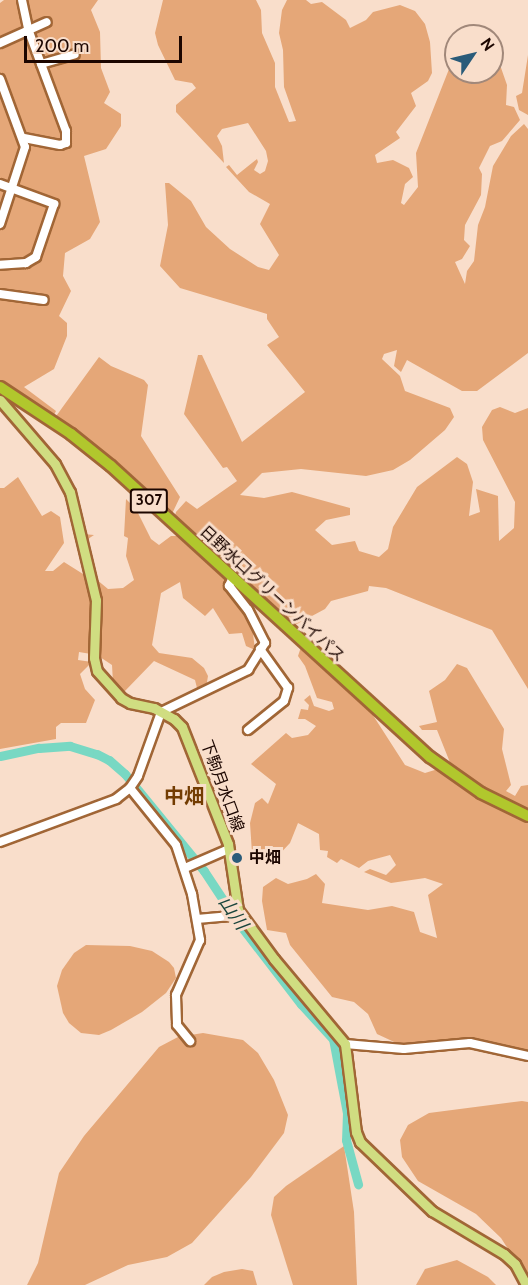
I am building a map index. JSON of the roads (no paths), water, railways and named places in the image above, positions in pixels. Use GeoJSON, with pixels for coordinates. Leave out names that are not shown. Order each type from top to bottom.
{"type":"FeatureCollection","features":[{"type":"Feature","properties":{"kind":"highway","name":"日野水口グリーンバイパス"},"geometry":{"type":"LineString","coordinates":[[0,387],[79,440],[430,757],[481,793],[528,816]]}},
{"type":"Feature","properties":{"kind":"main road","name":"下駒月水口線"},"geometry":{"type":"LineString","coordinates":[[0,400],[55,464],[70,492],[96,600],[94,658],[97,671],[121,698],[161,712],[182,727],[229,849],[236,914],[345,1044]]}},
{"type":"Feature","properties":{"kind":"main road"},"geometry":{"type":"LineString","coordinates":[[345,1044],[356,1132],[360,1142],[432,1211],[504,1254],[515,1264],[526,1285]]}},
{"type":"Feature","properties":{"kind":"street"},"geometry":{"type":"LineString","coordinates":[[22,0],[28,29],[66,131],[66,143],[60,145],[23,138]]}},
{"type":"Feature","properties":{"kind":"street"},"geometry":{"type":"LineString","coordinates":[[0,43],[47,22]]}},
{"type":"Feature","properties":{"kind":"street"},"geometry":{"type":"LineString","coordinates":[[41,63],[75,54]]}},
{"type":"Feature","properties":{"kind":"street"},"geometry":{"type":"LineString","coordinates":[[0,80],[25,147],[0,224]]}},
{"type":"Feature","properties":{"kind":"street"},"geometry":{"type":"LineString","coordinates":[[0,184],[54,204],[36,257],[26,263],[0,265]]}},
{"type":"Feature","properties":{"kind":"street"},"geometry":{"type":"LineString","coordinates":[[0,294],[44,300]]}},
{"type":"Feature","properties":{"kind":"street"},"geometry":{"type":"LineString","coordinates":[[0,842],[116,799],[132,785],[161,712],[248,670],[265,643],[261,632],[229,586],[233,577]]}},
{"type":"Feature","properties":{"kind":"street"},"geometry":{"type":"LineString","coordinates":[[248,730],[284,701],[291,688],[260,649]]}},
{"type":"Feature","properties":{"kind":"street"},"geometry":{"type":"LineString","coordinates":[[132,785],[176,845],[185,868],[197,919],[200,940],[176,995],[177,1025],[190,1041]]}},
{"type":"Feature","properties":{"kind":"street"},"geometry":{"type":"LineString","coordinates":[[185,868],[229,849]]}},
{"type":"Feature","properties":{"kind":"street"},"geometry":{"type":"LineString","coordinates":[[197,919],[236,914]]}},
{"type":"Feature","properties":{"kind":"street"},"geometry":{"type":"LineString","coordinates":[[345,1044],[404,1049],[470,1043],[528,1056]]}},
{"type":"Feature","properties":{"kind":"waterway","name":"山川"},"geometry":{"type":"LineString","coordinates":[[0,756],[39,748],[70,746],[109,760],[125,774],[204,871],[237,921],[301,1004],[333,1039],[347,1113],[346,1140],[358,1184]]}},
{"type":"Feature","properties":{"kind":"place","name":"中畑"},"geometry":{"type":"Point","coordinates":[237,858]}},
{"type":"Feature","properties":{"kind":"district","name":"中畑"},"geometry":{"type":"Point","coordinates":[184,796]}}]}
